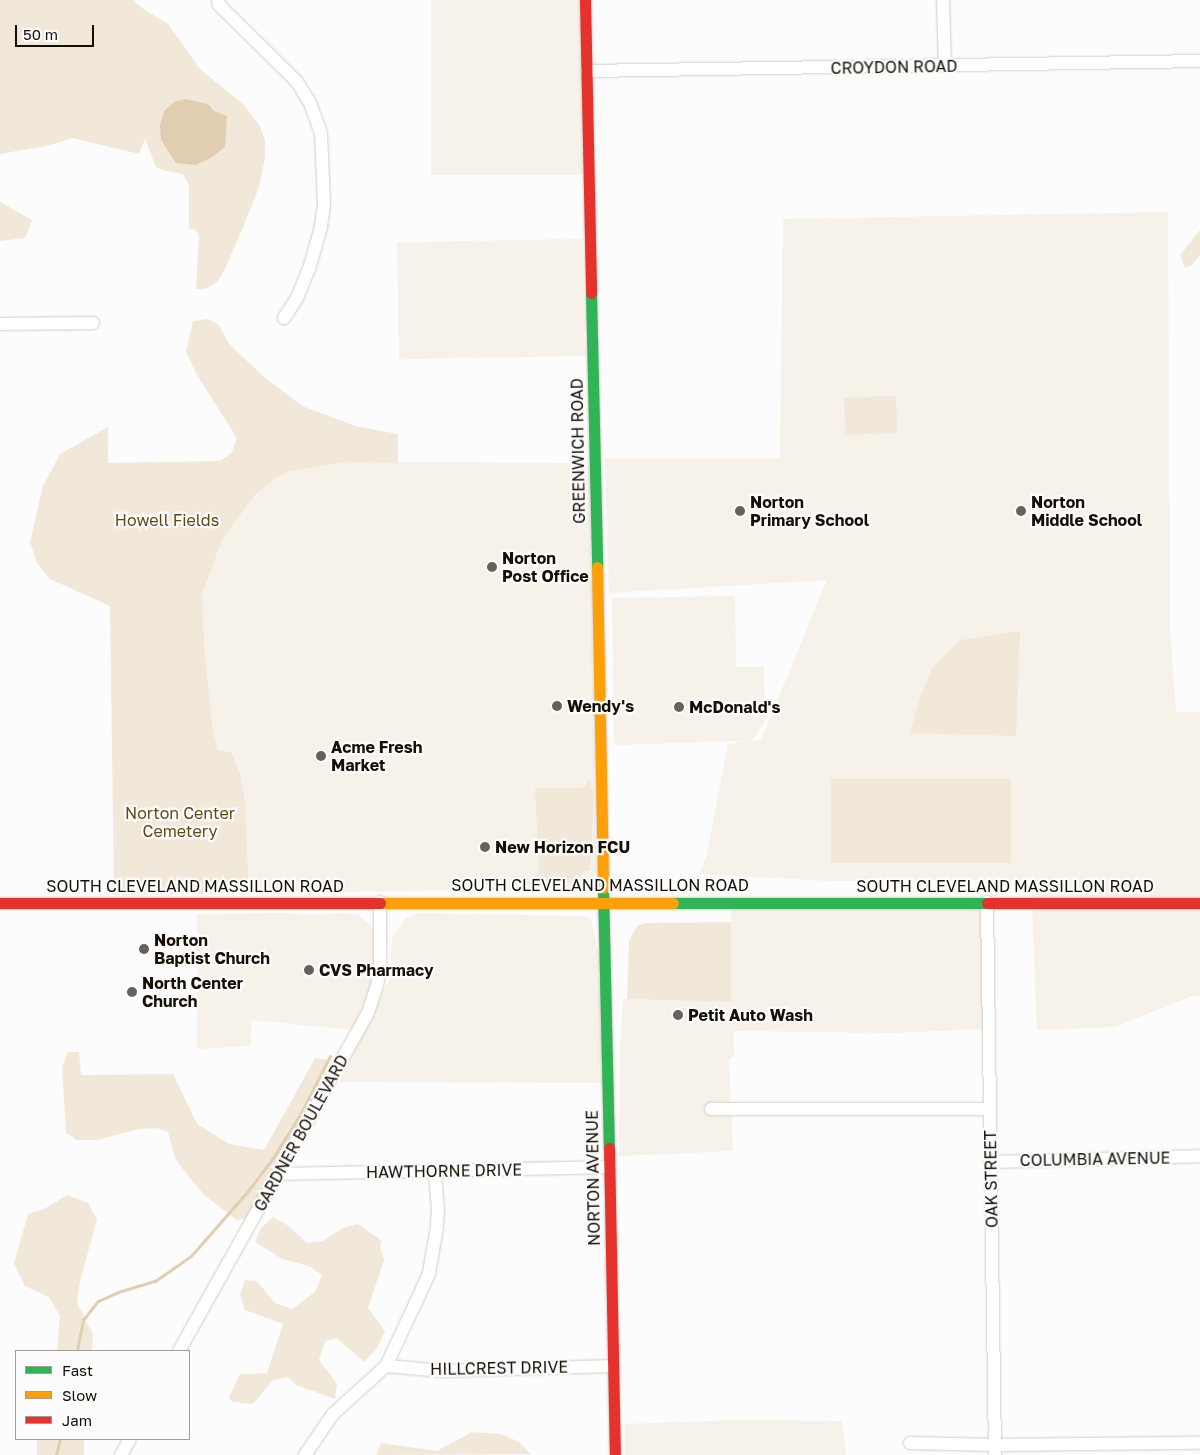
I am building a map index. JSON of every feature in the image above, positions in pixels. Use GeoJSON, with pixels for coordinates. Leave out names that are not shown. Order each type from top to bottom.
{"type":"FeatureCollection","features":[{"type":"Feature","properties":{"kind":"main road","name":"GREENWICH ROAD"},"geometry":{"type":"LineString","coordinates":[[585,0],[603,901]]}},
{"type":"Feature","properties":{"kind":"main road","name":"SOUTH CLEVELAND MASSILLON ROAD"},"geometry":{"type":"LineString","coordinates":[[0,903],[603,901],[1200,903]]}},
{"type":"Feature","properties":{"kind":"main road","name":"NORTON AVENUE"},"geometry":{"type":"LineString","coordinates":[[603,901],[614,1455]]}},
{"type":"Feature","properties":{"kind":"street"},"geometry":{"type":"LineString","coordinates":[[218,0],[220,5],[296,82],[310,103],[321,133],[324,205],[321,227],[310,266],[297,298],[284,318]]}},
{"type":"Feature","properties":{"kind":"street"},"geometry":{"type":"LineString","coordinates":[[943,0],[945,66]]}},
{"type":"Feature","properties":{"kind":"street","name":"CROYDON ROAD"},"geometry":{"type":"LineString","coordinates":[[587,71],[1200,61]]}},
{"type":"Feature","properties":{"kind":"street"},"geometry":{"type":"LineString","coordinates":[[0,324],[94,323]]}},
{"type":"Feature","properties":{"kind":"street","name":"GARDNER BOULEVARD"},"geometry":{"type":"LineString","coordinates":[[179,1350],[279,1174],[372,1004],[380,962],[380,902]]}},
{"type":"Feature","properties":{"kind":"street","name":"OAK STREET"},"geometry":{"type":"LineString","coordinates":[[986,902],[995,1450]]}},
{"type":"Feature","properties":{"kind":"street"},"geometry":{"type":"LineString","coordinates":[[711,1110],[990,1109]]}},
{"type":"Feature","properties":{"kind":"street","name":"COLUMBIA AVENUE"},"geometry":{"type":"LineString","coordinates":[[990,1162],[1200,1156]]}},
{"type":"Feature","properties":{"kind":"street","name":"HAWTHORNE DRIVE"},"geometry":{"type":"LineString","coordinates":[[279,1174],[609,1167]]}},
{"type":"Feature","properties":{"kind":"street"},"geometry":{"type":"LineString","coordinates":[[305,1455],[333,1414],[386,1366],[429,1273],[438,1209],[435,1172]]}},
{"type":"Feature","properties":{"kind":"street","name":"HILLCREST DRIVE"},"geometry":{"type":"LineString","coordinates":[[386,1366],[443,1371],[613,1366]]}},
{"type":"Feature","properties":{"kind":"street"},"geometry":{"type":"LineString","coordinates":[[121,1455],[129,1440]]}},
{"type":"Feature","properties":{"kind":"street"},"geometry":{"type":"LineString","coordinates":[[910,1443],[995,1450],[1200,1443]]}},
{"type":"Feature","properties":{"kind":"shaded area"},"geometry":{"type":"Polygon","coordinates":[[[431,0],[583,0],[583,175],[431,175],[431,0]]]}},
{"type":"Feature","properties":{"kind":"shaded area"},"geometry":{"type":"Polygon","coordinates":[[[185,99],[208,104],[214,111],[227,116],[225,147],[209,159],[195,165],[176,163],[161,140],[160,125],[164,111],[174,102],[185,99]]]}},
{"type":"Feature","properties":{"kind":"shaded area"},"geometry":{"type":"Polygon","coordinates":[[[1168,212],[1170,630],[1176,712],[1200,712],[1200,996],[1192,996],[1115,1027],[1037,1030],[1031,880],[830,881],[699,874],[707,854],[728,744],[745,741],[614,745],[612,598],[735,596],[736,667],[764,667],[765,722],[752,741],[761,740],[827,580],[609,593],[605,458],[780,458],[783,219],[1168,212]]]}},
{"type":"Feature","properties":{"kind":"shaded area"},"geometry":{"type":"Polygon","coordinates":[[[583,239],[585,356],[399,359],[397,242],[583,239]]]}},
{"type":"Feature","properties":{"kind":"shaded area"},"geometry":{"type":"Polygon","coordinates":[[[345,462],[589,463],[596,871],[589,885],[583,889],[249,893],[245,800],[240,774],[233,755],[231,752],[218,750],[214,738],[205,657],[202,595],[222,540],[255,495],[274,479],[288,472],[345,462]]]}},
{"type":"Feature","properties":{"kind":"shaded area"},"geometry":{"type":"Polygon","coordinates":[[[731,902],[987,902],[989,1029],[889,1033],[734,1031],[734,1055],[729,1059],[733,1151],[619,1156],[620,1050],[623,999],[731,1001],[731,902]]]}},
{"type":"Feature","properties":{"kind":"shaded area"},"geometry":{"type":"Polygon","coordinates":[[[285,913],[314,915],[344,913],[358,915],[376,930],[377,945],[370,993],[355,1030],[252,1020],[250,1046],[197,1049],[197,914],[285,913]]]}},
{"type":"Feature","properties":{"kind":"shaded area"},"geometry":{"type":"Polygon","coordinates":[[[418,913],[582,916],[591,919],[599,957],[602,1083],[339,1082],[390,978],[392,937],[406,918],[418,913]]]}},
{"type":"Feature","properties":{"kind":"shaded area"},"geometry":{"type":"Polygon","coordinates":[[[734,1420],[842,1421],[846,1455],[625,1455],[625,1424],[734,1420]]]}},
{"type":"Feature","properties":{"kind":"green space"},"geometry":{"type":"Polygon","coordinates":[[[0,0],[133,0],[142,8],[168,24],[200,69],[243,104],[260,126],[265,140],[265,159],[258,190],[224,271],[216,283],[205,289],[196,289],[199,235],[195,229],[189,229],[189,186],[183,174],[165,171],[156,167],[145,139],[139,154],[72,138],[51,145],[0,154],[0,0]]]}},
{"type":"Feature","properties":{"kind":"green space"},"geometry":{"type":"Polygon","coordinates":[[[0,202],[32,220],[25,238],[0,241],[0,202]]]}},
{"type":"Feature","properties":{"kind":"green space"},"geometry":{"type":"Polygon","coordinates":[[[1200,230],[1200,255],[1192,265],[1185,268],[1180,255],[1200,230]]]}},
{"type":"Feature","properties":{"kind":"green space"},"geometry":{"type":"Polygon","coordinates":[[[208,319],[219,325],[229,344],[262,375],[302,406],[355,426],[398,434],[398,463],[345,462],[288,472],[274,479],[255,495],[222,540],[202,595],[205,657],[214,738],[218,750],[231,752],[233,755],[240,774],[245,800],[249,893],[114,895],[110,606],[50,579],[37,563],[30,542],[43,486],[60,454],[108,427],[108,463],[219,461],[231,454],[237,438],[197,375],[186,352],[193,321],[208,319]]]}},
{"type":"Feature","properties":{"kind":"green space"},"geometry":{"type":"Polygon","coordinates":[[[896,396],[897,433],[845,435],[844,398],[896,396]]]}},
{"type":"Feature","properties":{"kind":"green space"},"geometry":{"type":"Polygon","coordinates":[[[1020,632],[1016,736],[910,733],[922,692],[933,667],[961,640],[1020,632]]]}},
{"type":"Feature","properties":{"kind":"green space"},"geometry":{"type":"Polygon","coordinates":[[[831,779],[1011,779],[1011,863],[831,863],[831,779]]]}},
{"type":"Feature","properties":{"kind":"green space"},"geometry":{"type":"Polygon","coordinates":[[[587,780],[592,782],[591,787],[594,791],[590,870],[583,872],[580,878],[570,883],[533,884],[533,878],[539,873],[535,788],[582,788],[587,785],[587,780]]]}},
{"type":"Feature","properties":{"kind":"green space"},"geometry":{"type":"Polygon","coordinates":[[[731,922],[731,1002],[627,999],[629,941],[637,926],[645,923],[731,922]]]}},
{"type":"Feature","properties":{"kind":"green space"},"geometry":{"type":"Polygon","coordinates":[[[68,1052],[79,1052],[81,1075],[173,1074],[197,1124],[229,1144],[264,1150],[315,1058],[328,1060],[323,1077],[249,1217],[237,1220],[205,1196],[186,1173],[175,1158],[168,1132],[157,1128],[139,1129],[97,1140],[77,1140],[66,1133],[62,1067],[68,1052]]]}},
{"type":"Feature","properties":{"kind":"green space"},"geometry":{"type":"Polygon","coordinates":[[[67,1195],[88,1203],[97,1220],[80,1281],[77,1303],[93,1334],[92,1350],[57,1350],[60,1316],[49,1297],[25,1286],[14,1263],[28,1214],[44,1209],[67,1195]]]}},
{"type":"Feature","properties":{"kind":"green space"},"geometry":{"type":"Polygon","coordinates":[[[273,1217],[289,1226],[307,1243],[323,1241],[343,1228],[358,1224],[382,1241],[380,1246],[384,1260],[368,1308],[385,1331],[376,1349],[364,1362],[337,1338],[325,1341],[319,1360],[337,1384],[335,1399],[296,1385],[288,1377],[273,1380],[253,1404],[232,1402],[229,1397],[240,1374],[267,1373],[283,1324],[245,1310],[240,1294],[245,1280],[257,1281],[275,1303],[292,1309],[315,1292],[322,1275],[309,1266],[282,1259],[255,1242],[261,1228],[273,1217]]]}},
{"type":"Feature","properties":{"kind":"green space"},"geometry":{"type":"Polygon","coordinates":[[[472,1432],[501,1434],[519,1442],[531,1454],[376,1455],[381,1443],[437,1451],[472,1432]]]}},
{"type":"Feature","properties":{"kind":"green space"},"geometry":{"type":"Polygon","coordinates":[[[37,1440],[84,1440],[84,1455],[37,1455],[37,1440]]]}},
{"type":"Feature","properties":{"kind":"waterway"},"geometry":{"type":"LineString","coordinates":[[77,1350],[83,1320],[98,1301],[118,1292],[155,1281],[191,1256],[247,1192],[273,1158],[301,1113],[330,1056]]}},
{"type":"Feature","properties":{"kind":"waterway"},"geometry":{"type":"LineString","coordinates":[[56,1455],[60,1440]]}},
{"type":"Feature","properties":{"kind":"traffic: fast"},"geometry":{"type":"LineString","coordinates":[[591,293],[597,567]]}},
{"type":"Feature","properties":{"kind":"traffic: fast"},"geometry":{"type":"LineString","coordinates":[[603,888],[609,1148]]}},
{"type":"Feature","properties":{"kind":"traffic: fast"},"geometry":{"type":"LineString","coordinates":[[673,903],[987,903]]}},
{"type":"Feature","properties":{"kind":"traffic: slow"},"geometry":{"type":"LineString","coordinates":[[597,567],[603,888]]}},
{"type":"Feature","properties":{"kind":"traffic: slow"},"geometry":{"type":"LineString","coordinates":[[380,903],[673,903]]}},
{"type":"Feature","properties":{"kind":"traffic: jam"},"geometry":{"type":"LineString","coordinates":[[585,0],[591,293]]}},
{"type":"Feature","properties":{"kind":"traffic: jam"},"geometry":{"type":"LineString","coordinates":[[0,903],[380,903]]}},
{"type":"Feature","properties":{"kind":"traffic: jam"},"geometry":{"type":"LineString","coordinates":[[987,903],[1200,903]]}},
{"type":"Feature","properties":{"kind":"traffic: jam"},"geometry":{"type":"LineString","coordinates":[[609,1148],[615,1455]]}},
{"type":"Feature","properties":{"kind":"place","name":"Norton Primary School"},"geometry":{"type":"Point","coordinates":[740,511]}},
{"type":"Feature","properties":{"kind":"place","name":"Norton Middle School"},"geometry":{"type":"Point","coordinates":[1021,511]}},
{"type":"Feature","properties":{"kind":"place","name":"Norton Post Office"},"geometry":{"type":"Point","coordinates":[492,567]}},
{"type":"Feature","properties":{"kind":"place","name":"Wendy's"},"geometry":{"type":"Point","coordinates":[557,706]}},
{"type":"Feature","properties":{"kind":"place","name":"McDonald's"},"geometry":{"type":"Point","coordinates":[679,707]}},
{"type":"Feature","properties":{"kind":"place","name":"Acme Fresh Market"},"geometry":{"type":"Point","coordinates":[321,756]}},
{"type":"Feature","properties":{"kind":"place","name":"New Horizon FCU"},"geometry":{"type":"Point","coordinates":[485,847]}},
{"type":"Feature","properties":{"kind":"place","name":"Norton Baptist Church"},"geometry":{"type":"Point","coordinates":[144,949]}},
{"type":"Feature","properties":{"kind":"place","name":"CVS Pharmacy"},"geometry":{"type":"Point","coordinates":[309,970]}},
{"type":"Feature","properties":{"kind":"place","name":"North Center Church"},"geometry":{"type":"Point","coordinates":[132,992]}},
{"type":"Feature","properties":{"kind":"place","name":"Petit Auto Wash"},"geometry":{"type":"Point","coordinates":[678,1015]}},
{"type":"Feature","properties":{"kind":"park label","name":"Howell Fields"},"geometry":{"type":"Point","coordinates":[167,520]}},
{"type":"Feature","properties":{"kind":"park label","name":"Norton Center Cemetery"},"geometry":{"type":"Point","coordinates":[180,822]}}]}
